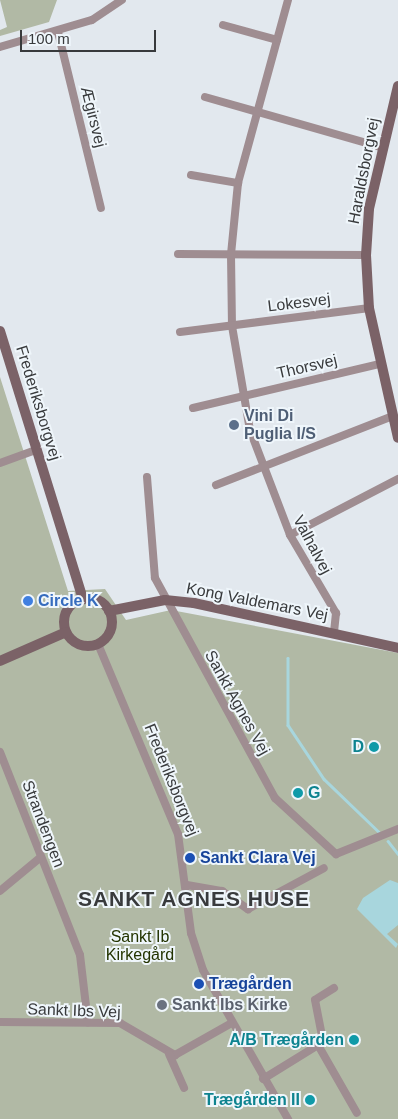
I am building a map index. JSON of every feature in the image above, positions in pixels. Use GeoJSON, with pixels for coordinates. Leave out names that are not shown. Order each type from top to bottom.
{"type":"FeatureCollection","features":[{"type":"Feature","properties":{"kind":"street"},"geometry":{"type":"LineString","coordinates":[[0,47],[58,32],[92,20],[122,0]]}},
{"type":"Feature","properties":{"kind":"street","name":"Valhalvej"},"geometry":{"type":"LineString","coordinates":[[288,0],[238,183],[231,255],[232,326],[242,397],[262,468],[290,536],[336,613],[334,633]]}},
{"type":"Feature","properties":{"kind":"street"},"geometry":{"type":"LineString","coordinates":[[223,25],[277,40]]}},
{"type":"Feature","properties":{"kind":"street","name":"Ægirsvej"},"geometry":{"type":"LineString","coordinates":[[58,32],[101,208]]}},
{"type":"Feature","properties":{"kind":"street","name":"Haraldsborgvej"},"geometry":{"type":"LineString","coordinates":[[398,86],[381,147],[366,255],[369,308],[390,417],[398,438]]}},
{"type":"Feature","properties":{"kind":"street"},"geometry":{"type":"LineString","coordinates":[[205,97],[381,147]]}},
{"type":"Feature","properties":{"kind":"street"},"geometry":{"type":"LineString","coordinates":[[191,175],[238,183]]}},
{"type":"Feature","properties":{"kind":"street"},"geometry":{"type":"LineString","coordinates":[[178,254],[366,255]]}},
{"type":"Feature","properties":{"kind":"street","name":"Lokesvej"},"geometry":{"type":"LineString","coordinates":[[232,326],[369,308]]}},
{"type":"Feature","properties":{"kind":"street"},"geometry":{"type":"LineString","coordinates":[[180,332],[232,326]]}},
{"type":"Feature","properties":{"kind":"street","name":"Frederiksborgvej"},"geometry":{"type":"LineString","coordinates":[[0,331],[83,599]]}},
{"type":"Feature","properties":{"kind":"street","name":"Thorsvej"},"geometry":{"type":"LineString","coordinates":[[242,397],[379,364]]}},
{"type":"Feature","properties":{"kind":"street"},"geometry":{"type":"LineString","coordinates":[[194,408],[242,397]]}},
{"type":"Feature","properties":{"kind":"street"},"geometry":{"type":"LineString","coordinates":[[216,486],[390,417]]}},
{"type":"Feature","properties":{"kind":"street"},"geometry":{"type":"LineString","coordinates":[[0,463],[36,450]]}},
{"type":"Feature","properties":{"kind":"street","name":"Sankt Agnes Vej"},"geometry":{"type":"LineString","coordinates":[[147,477],[153,572],[165,600],[278,801],[336,854],[398,828]]}},
{"type":"Feature","properties":{"kind":"street"},"geometry":{"type":"LineString","coordinates":[[290,536],[398,479]]}},
{"type":"Feature","properties":{"kind":"street"},"geometry":{"type":"LineString","coordinates":[[83,599],[98,601],[109,611],[109,633],[98,644],[76,643],[66,632],[66,612],[83,599]]}},
{"type":"Feature","properties":{"kind":"street","name":"Kong Valdemars Vej"},"geometry":{"type":"LineString","coordinates":[[109,611],[165,600],[334,633],[398,648]]}},
{"type":"Feature","properties":{"kind":"street"},"geometry":{"type":"LineString","coordinates":[[0,661],[66,632]]}},
{"type":"Feature","properties":{"kind":"street","name":"Frederiksborgvej"},"geometry":{"type":"LineString","coordinates":[[98,644],[172,815],[187,885],[193,941],[230,1024],[288,1119]]}},
{"type":"Feature","properties":{"kind":"street","name":"Strandengen"},"geometry":{"type":"LineString","coordinates":[[0,752],[80,955],[88,1023]]}},
{"type":"Feature","properties":{"kind":"street"},"geometry":{"type":"LineString","coordinates":[[0,891],[41,858]]}},
{"type":"Feature","properties":{"kind":"street"},"geometry":{"type":"LineString","coordinates":[[187,885],[222,890],[248,909],[324,868]]}},
{"type":"Feature","properties":{"kind":"street"},"geometry":{"type":"LineString","coordinates":[[264,1079],[318,1045],[322,1035],[315,1000],[334,988]]}},
{"type":"Feature","properties":{"kind":"street","name":"Sankt Ibs Vej"},"geometry":{"type":"LineString","coordinates":[[0,1022],[88,1023],[132,1028],[169,1054]]}},
{"type":"Feature","properties":{"kind":"street"},"geometry":{"type":"LineString","coordinates":[[184,1088],[169,1054],[192,1049],[230,1024]]}},
{"type":"Feature","properties":{"kind":"street"},"geometry":{"type":"LineString","coordinates":[[318,1045],[357,1113]]}},
{"type":"Feature","properties":{"kind":"green space"},"geometry":{"type":"Polygon","coordinates":[[[0,0],[57,0],[49,22],[0,36],[0,30],[7,27],[0,0]]]}},
{"type":"Feature","properties":{"kind":"green space","name":"Sankt Ib Kirkegård"},"geometry":{"type":"Polygon","coordinates":[[[0,377],[68,591],[105,589],[126,620],[171,610],[398,653],[398,1119],[0,1119],[0,377]]]}},
{"type":"Feature","properties":{"kind":"water"},"geometry":{"type":"Polygon","coordinates":[[[390,880],[398,883],[398,925],[387,934],[398,944],[396,948],[357,909],[363,898],[390,880]]]}},
{"type":"Feature","properties":{"kind":"waterway"},"geometry":{"type":"LineString","coordinates":[[288,658],[288,725],[324,779],[379,832]]}},
{"type":"Feature","properties":{"kind":"waterway"},"geometry":{"type":"LineString","coordinates":[[388,841],[398,854]]}},
{"type":"Feature","properties":{"kind":"place","name":"Vini Di Puglia I/S"},"geometry":{"type":"Point","coordinates":[234,425]}},
{"type":"Feature","properties":{"kind":"place","name":"Circle K"},"geometry":{"type":"Point","coordinates":[28,601]}},
{"type":"Feature","properties":{"kind":"place","name":"D"},"geometry":{"type":"Point","coordinates":[374,747]}},
{"type":"Feature","properties":{"kind":"place","name":"G"},"geometry":{"type":"Point","coordinates":[298,793]}},
{"type":"Feature","properties":{"kind":"place","name":"Sankt Clara Vej"},"geometry":{"type":"Point","coordinates":[190,858]}},
{"type":"Feature","properties":{"kind":"place","name":"Trægården"},"geometry":{"type":"Point","coordinates":[199,984]}},
{"type":"Feature","properties":{"kind":"place","name":"Sankt Ibs Kirke"},"geometry":{"type":"Point","coordinates":[162,1005]}},
{"type":"Feature","properties":{"kind":"place","name":"A/B Trægården"},"geometry":{"type":"Point","coordinates":[354,1040]}},
{"type":"Feature","properties":{"kind":"place","name":"Trægården II"},"geometry":{"type":"Point","coordinates":[310,1100]}},
{"type":"Feature","properties":{"kind":"district","name":"SANKT AGNES HUSE"},"geometry":{"type":"Point","coordinates":[194,899]}}]}
